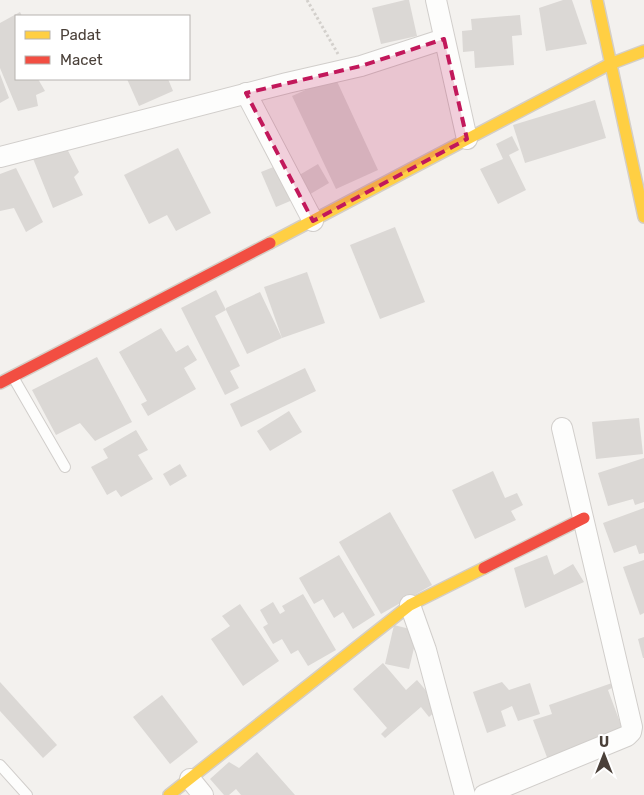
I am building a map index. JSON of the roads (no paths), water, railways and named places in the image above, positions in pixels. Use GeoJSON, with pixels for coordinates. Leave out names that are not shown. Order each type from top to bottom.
{"type":"FeatureCollection","features":[{"type":"Feature","properties":{"kind":"street"},"geometry":{"type":"LineString","coordinates":[[436,0],[467,139]]}},
{"type":"Feature","properties":{"kind":"street"},"geometry":{"type":"LineString","coordinates":[[597,0],[644,214]]}},
{"type":"Feature","properties":{"kind":"street"},"geometry":{"type":"LineString","coordinates":[[0,157],[347,70],[444,39]]}},
{"type":"Feature","properties":{"kind":"street"},"geometry":{"type":"LineString","coordinates":[[0,383],[610,64],[644,51]]}},
{"type":"Feature","properties":{"kind":"street"},"geometry":{"type":"LineString","coordinates":[[246,94],[313,221]]}},
{"type":"Feature","properties":{"kind":"street"},"geometry":{"type":"LineString","coordinates":[[484,795],[627,736],[631,732],[632,720],[562,428]]}},
{"type":"Feature","properties":{"kind":"street"},"geometry":{"type":"LineString","coordinates":[[168,795],[410,605],[584,518]]}},
{"type":"Feature","properties":{"kind":"street"},"geometry":{"type":"LineString","coordinates":[[410,605],[426,650],[466,795]]}},
{"type":"Feature","properties":{"kind":"street"},"geometry":{"type":"LineString","coordinates":[[190,779],[203,795]]}},
{"type":"Feature","properties":{"kind":"lane"},"geometry":{"type":"LineString","coordinates":[[13,377],[65,466]]}},
{"type":"Feature","properties":{"kind":"lane"},"geometry":{"type":"LineString","coordinates":[[0,764],[27,795]]}}]}
